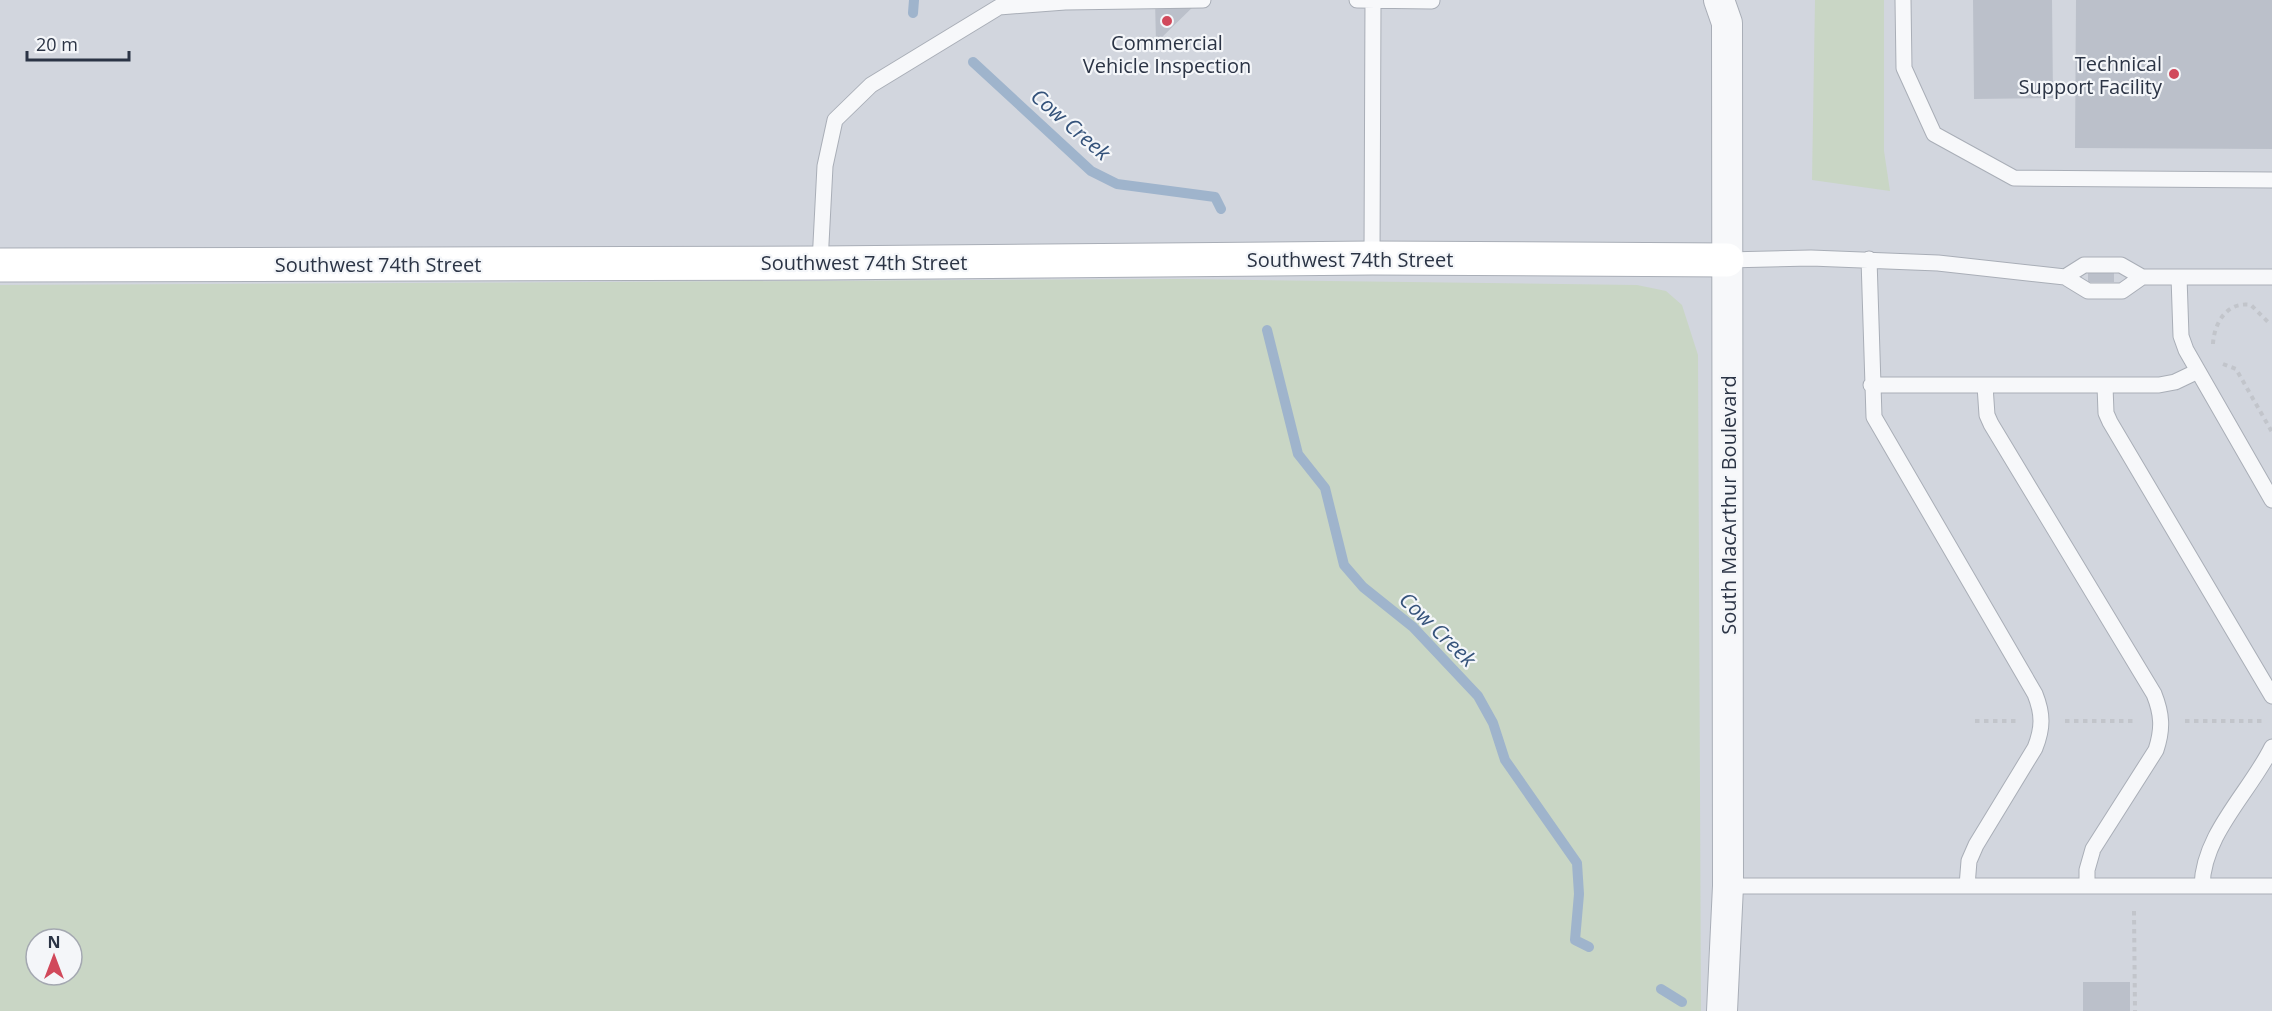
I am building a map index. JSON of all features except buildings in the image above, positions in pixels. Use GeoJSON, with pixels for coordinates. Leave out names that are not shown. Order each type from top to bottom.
{"type":"FeatureCollection","features":[{"type":"Feature","properties":{"kind":"street","name":"South MacArthur Boulevard"},"geometry":{"type":"LineString","coordinates":[[1722,1011],[1728,886],[1727,8]]}},
{"type":"Feature","properties":{"kind":"street","name":"Southwest 74th Street"},"geometry":{"type":"LineString","coordinates":[[0,265],[820,263],[1371,258],[1727,260]]}},
{"type":"Feature","properties":{"kind":"lane"},"geometry":{"type":"LineString","coordinates":[[820,263],[825,166],[835,120],[871,85],[999,8],[1065,2],[1203,0]]}},
{"type":"Feature","properties":{"kind":"lane"},"geometry":{"type":"LineString","coordinates":[[1357,0],[1432,1]]}},
{"type":"Feature","properties":{"kind":"lane"},"geometry":{"type":"LineString","coordinates":[[1371,258],[1373,0]]}},
{"type":"Feature","properties":{"kind":"lane"},"geometry":{"type":"LineString","coordinates":[[1903,0],[1904,68],[1935,134],[2014,178],[2272,180]]}},
{"type":"Feature","properties":{"kind":"lane"},"geometry":{"type":"LineString","coordinates":[[1727,260],[1869,259],[1938,262],[2065,277],[2088,291],[2122,291],[2142,277]]}},
{"type":"Feature","properties":{"kind":"lane"},"geometry":{"type":"LineString","coordinates":[[1869,259],[1871,385],[1874,417],[2036,694],[2042,722],[2036,748],[1969,861],[1967,886]]}},
{"type":"Feature","properties":{"kind":"lane"},"geometry":{"type":"LineString","coordinates":[[2065,277],[2084,265],[2121,265],[2142,277],[2272,277]]}},
{"type":"Feature","properties":{"kind":"lane"},"geometry":{"type":"LineString","coordinates":[[2179,277],[2181,336],[2198,371],[2272,500]]}},
{"type":"Feature","properties":{"kind":"lane"},"geometry":{"type":"LineString","coordinates":[[1871,385],[2159,385],[2175,382],[2198,371]]}},
{"type":"Feature","properties":{"kind":"lane"},"geometry":{"type":"LineString","coordinates":[[1985,386],[1987,415],[1991,424],[2154,694],[2162,722],[2156,750],[2093,849],[2087,870],[2087,886]]}},
{"type":"Feature","properties":{"kind":"lane"},"geometry":{"type":"LineString","coordinates":[[2105,386],[2106,413],[2110,422],[2272,696]]}},
{"type":"Feature","properties":{"kind":"lane"},"geometry":{"type":"LineString","coordinates":[[2202,886],[2202,868],[2210,848],[2272,747]]}},
{"type":"Feature","properties":{"kind":"lane"},"geometry":{"type":"LineString","coordinates":[[1728,886],[2272,886]]}},
{"type":"Feature","properties":{"kind":"path"},"geometry":{"type":"LineString","coordinates":[[2214,349],[2214,329],[2220,317],[2233,308],[2251,305],[2268,322],[2272,322]]}},
{"type":"Feature","properties":{"kind":"path"},"geometry":{"type":"LineString","coordinates":[[2221,363],[2236,369],[2272,432]]}},
{"type":"Feature","properties":{"kind":"path"},"geometry":{"type":"LineString","coordinates":[[1975,722],[2272,721]]}},
{"type":"Feature","properties":{"kind":"path"},"geometry":{"type":"LineString","coordinates":[[2134,886],[2135,1011]]}},
{"type":"Feature","properties":{"kind":"shaded area"},"geometry":{"type":"Polygon","coordinates":[[[0,0],[2272,0],[2272,1011],[0,1011],[0,0]]]}},
{"type":"Feature","properties":{"kind":"green space"},"geometry":{"type":"Polygon","coordinates":[[[1815,0],[1884,0],[1884,151],[1890,191],[1812,180],[1815,0]]]}},
{"type":"Feature","properties":{"kind":"green space"},"geometry":{"type":"Polygon","coordinates":[[[1181,279],[1637,285],[1666,291],[1682,305],[1698,355],[1701,1011],[0,1011],[0,285],[1181,279]]]}},
{"type":"Feature","properties":{"kind":"waterway","name":"Cow Creek"},"geometry":{"type":"LineString","coordinates":[[913,13],[914,0]]}},
{"type":"Feature","properties":{"kind":"waterway","name":"Cow Creek"},"geometry":{"type":"LineString","coordinates":[[973,62],[1091,171],[1117,184],[1215,197],[1221,209]]}},
{"type":"Feature","properties":{"kind":"waterway","name":"Cow Creek"},"geometry":{"type":"LineString","coordinates":[[1267,330],[1298,454],[1325,488],[1344,565],[1363,587],[1413,627],[1478,696],[1493,723],[1505,760],[1577,863],[1579,894],[1575,940],[1589,947]]}},
{"type":"Feature","properties":{"kind":"waterway","name":"Cow Creek"},"geometry":{"type":"LineString","coordinates":[[1661,989],[1682,1002]]}},
{"type":"Feature","properties":{"kind":"place","name":"Commercial Vehicle Inspection"},"geometry":{"type":"Point","coordinates":[1167,21]}},
{"type":"Feature","properties":{"kind":"place","name":"Technical Support Facility"},"geometry":{"type":"Point","coordinates":[2174,74]}}]}
